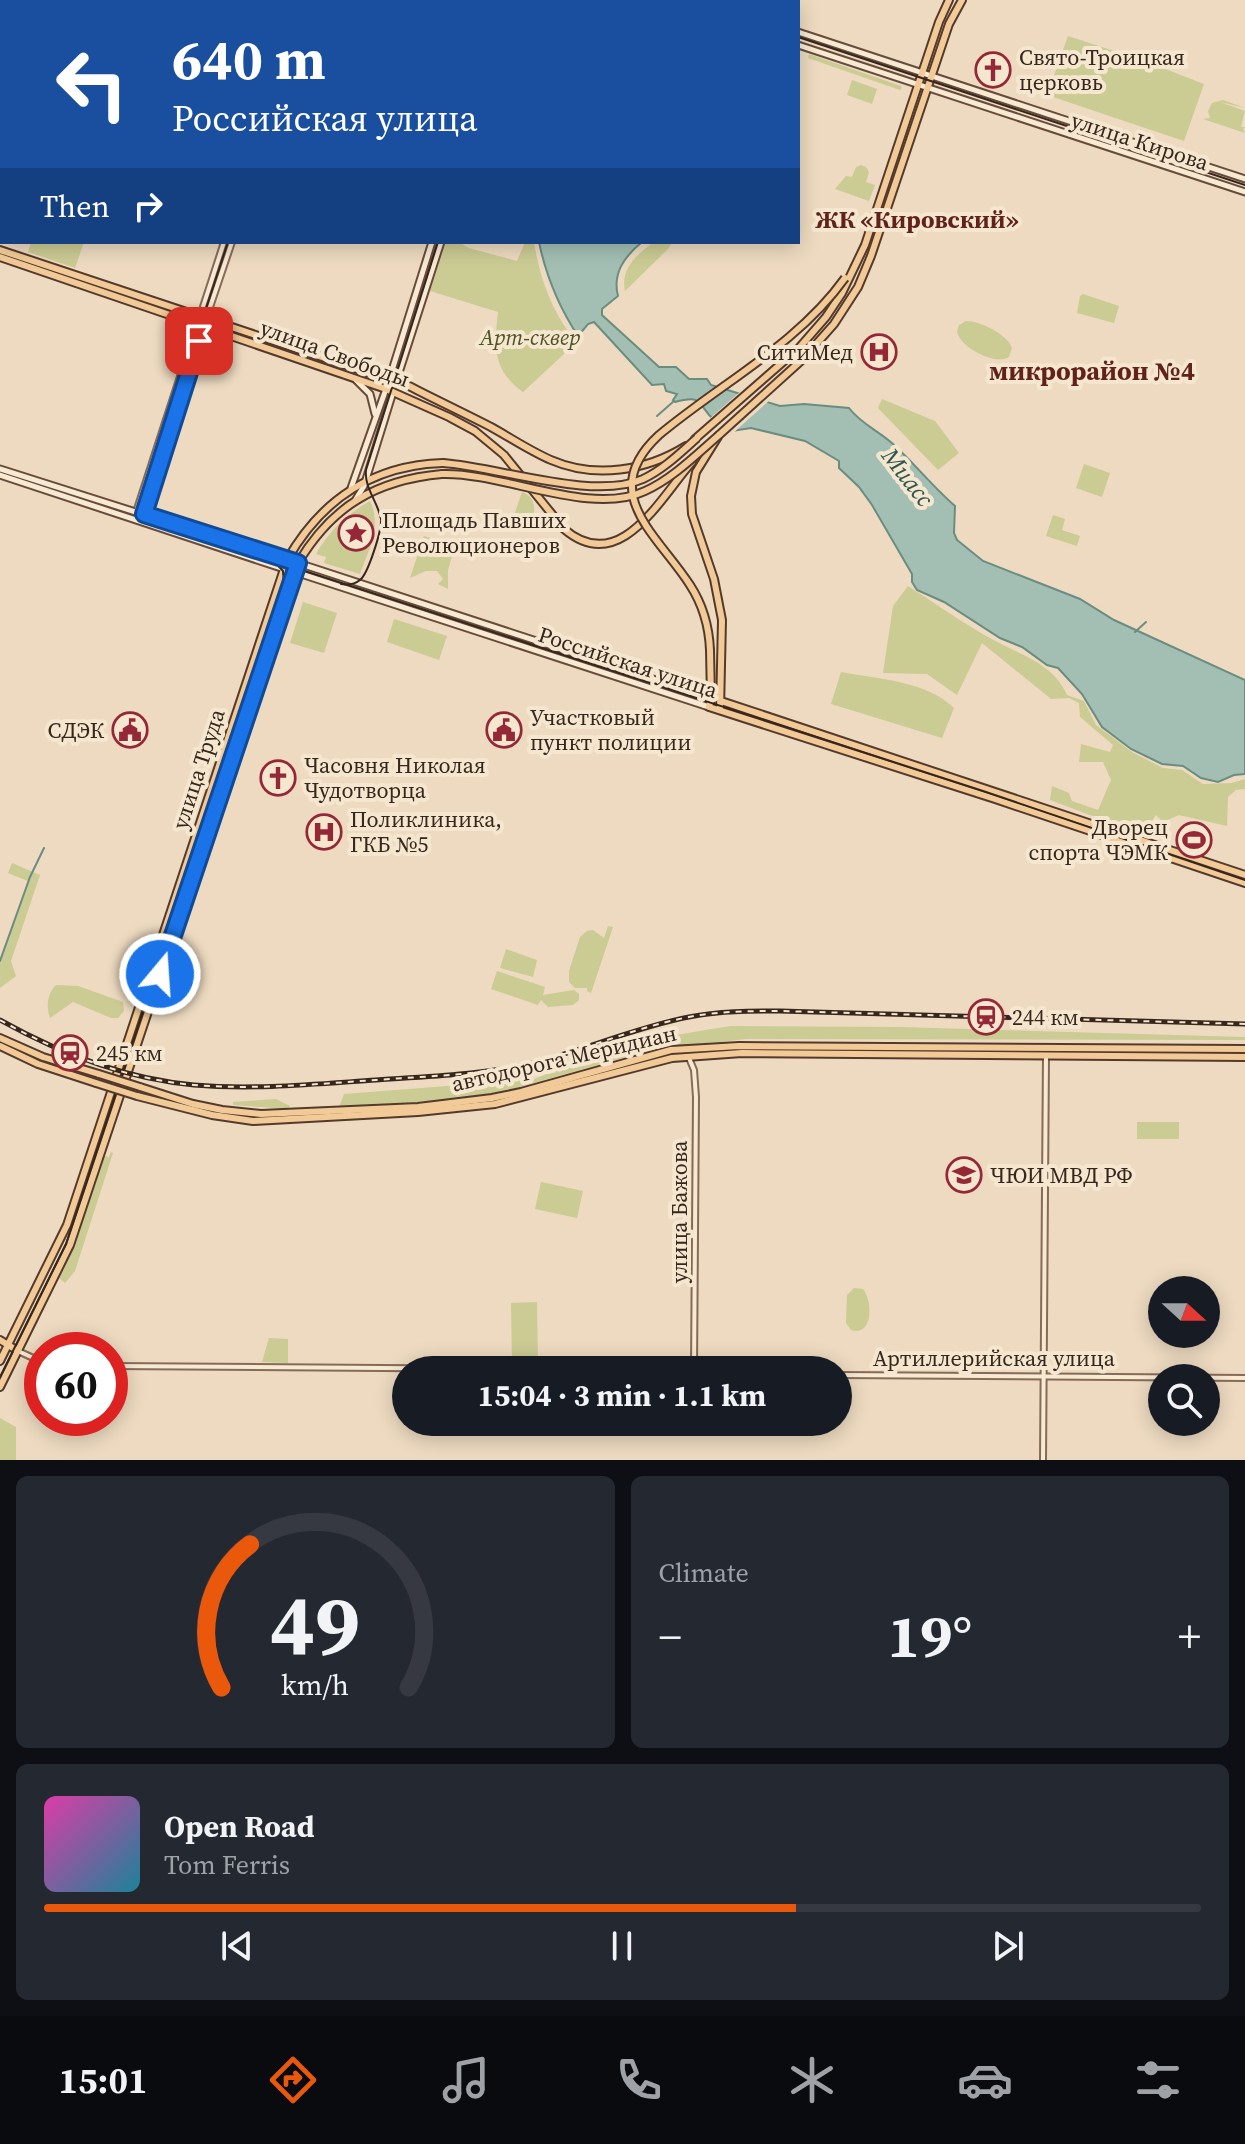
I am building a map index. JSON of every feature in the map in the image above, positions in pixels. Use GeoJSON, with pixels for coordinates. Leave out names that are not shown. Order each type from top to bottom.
{"type":"FeatureCollection","features":[{"type":"Feature","properties":{"kind":"main road"},"geometry":{"type":"LineString","coordinates":[[365,481],[409,466],[443,463],[609,488],[652,474],[697,438],[806,341],[826,317],[860,256],[949,0]]}},
{"type":"Feature","properties":{"kind":"main road"},"geometry":{"type":"LineString","coordinates":[[355,499],[401,480],[442,474],[470,475],[587,498],[619,498],[644,492],[657,485],[702,450],[814,348],[858,287],[949,24],[962,0]]}},
{"type":"Feature","properties":{"kind":"main road"},"geometry":{"type":"LineString","coordinates":[[800,33],[1245,179]]}},
{"type":"Feature","properties":{"kind":"main road","name":"улица Кирова"},"geometry":{"type":"LineString","coordinates":[[800,46],[1245,192]]}},
{"type":"Feature","properties":{"kind":"main road","name":"улица Труда"},"geometry":{"type":"LineString","coordinates":[[393,381],[431,244]]}},
{"type":"Feature","properties":{"kind":"main road","name":"улица Труда"},"geometry":{"type":"LineString","coordinates":[[0,1387],[68,1250],[298,563],[319,533],[361,494],[390,390],[440,244]]}},
{"type":"Feature","properties":{"kind":"main road","name":"улица Свободы"},"geometry":{"type":"LineString","coordinates":[[0,250],[23,261],[390,390],[458,422],[491,444],[511,463],[557,522],[573,536],[593,545],[615,542],[627,536],[702,450]]}},
{"type":"Feature","properties":{"kind":"main road","name":"улица Свободы"},"geometry":{"type":"LineString","coordinates":[[0,257],[23,261]]}},
{"type":"Feature","properties":{"kind":"main road"},"geometry":{"type":"LineString","coordinates":[[709,707],[710,650],[705,617],[693,589],[647,530],[637,512],[632,486],[637,465],[655,438],[797,331],[847,280]]}},
{"type":"Feature","properties":{"kind":"main road","name":"улица Свободы"},"geometry":{"type":"LineString","coordinates":[[202,322],[393,381],[456,409],[553,461],[578,469],[598,471],[644,465],[672,454],[697,438]]}},
{"type":"Feature","properties":{"kind":"main road"},"geometry":{"type":"LineString","coordinates":[[354,378],[370,394],[375,418]]}},
{"type":"Feature","properties":{"kind":"main road","name":"улица Труда"},"geometry":{"type":"LineString","coordinates":[[351,488],[375,418],[390,390]]}},
{"type":"Feature","properties":{"kind":"main road"},"geometry":{"type":"LineString","coordinates":[[719,435],[696,472],[691,503],[694,525],[714,579],[721,609],[720,710]]}},
{"type":"Feature","properties":{"kind":"main road","name":"Российская улица"},"geometry":{"type":"LineString","coordinates":[[0,469],[141,523],[1217,870],[1245,875]]}},
{"type":"Feature","properties":{"kind":"main road","name":"Российская улица"},"geometry":{"type":"LineString","coordinates":[[0,475],[13,476],[144,514],[957,778],[1217,870],[1245,883]]}},
{"type":"Feature","properties":{"kind":"main road","name":"улица Труда"},"geometry":{"type":"LineString","coordinates":[[0,1361],[67,1225],[287,560],[313,522],[331,503],[365,481]]}},
{"type":"Feature","properties":{"kind":"main road"},"geometry":{"type":"LineString","coordinates":[[133,520],[136,512]]}},
{"type":"Feature","properties":{"kind":"main road"},"geometry":{"type":"LineString","coordinates":[[141,523],[144,514]]}},
{"type":"Feature","properties":{"kind":"main road"},"geometry":{"type":"LineString","coordinates":[[608,675],[610,666]]}},
{"type":"Feature","properties":{"kind":"main road"},"geometry":{"type":"LineString","coordinates":[[250,670],[261,674]]}},
{"type":"Feature","properties":{"kind":"main road"},"geometry":{"type":"LineString","coordinates":[[214,778],[224,782]]}},
{"type":"Feature","properties":{"kind":"main road"},"geometry":{"type":"LineString","coordinates":[[954,786],[957,778]]}},
{"type":"Feature","properties":{"kind":"main road","name":"автодорога Меридиан"},"geometry":{"type":"LineString","coordinates":[[0,1038],[43,1057],[140,1087],[222,1110],[261,1114],[418,1107],[492,1098],[654,1054],[687,1049],[739,1046],[1245,1057]]}},
{"type":"Feature","properties":{"kind":"main road","name":"автодорога Меридиан"},"geometry":{"type":"LineString","coordinates":[[0,1046],[38,1064],[137,1096],[212,1115],[253,1121],[418,1112],[495,1104],[688,1056],[1245,1049]]}},
{"type":"Feature","properties":{"kind":"main road"},"geometry":{"type":"LineString","coordinates":[[0,1340],[18,1351]]}},
{"type":"Feature","properties":{"kind":"street"},"geometry":{"type":"LineString","coordinates":[[144,514],[174,421],[223,244]]}},
{"type":"Feature","properties":{"kind":"street"},"geometry":{"type":"LineString","coordinates":[[136,512],[166,419],[231,244]]}},
{"type":"Feature","properties":{"kind":"street"},"geometry":{"type":"LineString","coordinates":[[166,419],[174,421]]}},
{"type":"Feature","properties":{"kind":"street"},"geometry":{"type":"LineString","coordinates":[[1043,1460],[1046,1052]]}},
{"type":"Feature","properties":{"kind":"street","name":"улица Бажова"},"geometry":{"type":"LineString","coordinates":[[688,1056],[694,1070],[696,1097],[694,1356]]}},
{"type":"Feature","properties":{"kind":"street"},"geometry":{"type":"LineString","coordinates":[[18,1351],[24,1354]]}},
{"type":"Feature","properties":{"kind":"street"},"geometry":{"type":"LineString","coordinates":[[128,1366],[392,1368]]}},
{"type":"Feature","properties":{"kind":"street","name":"Артиллерийская улица"},"geometry":{"type":"LineString","coordinates":[[852,1375],[1245,1378]]}},
{"type":"Feature","properties":{"kind":"green space"},"geometry":{"type":"Polygon","coordinates":[[[1068,36],[1204,84],[1184,141],[1047,95],[1068,36]]]}},
{"type":"Feature","properties":{"kind":"green space"},"geometry":{"type":"Polygon","coordinates":[[[809,54],[902,88],[900,90],[808,58],[809,54]]]}},
{"type":"Feature","properties":{"kind":"green space"},"geometry":{"type":"Polygon","coordinates":[[[852,80],[877,89],[872,104],[847,95],[852,80]]]}},
{"type":"Feature","properties":{"kind":"green space"},"geometry":{"type":"Polygon","coordinates":[[[1223,100],[1245,108],[1220,102],[1245,111],[1241,127],[1245,127],[1245,133],[1203,119],[1210,118],[1208,111],[1212,103],[1223,100]]]}},
{"type":"Feature","properties":{"kind":"green space"},"geometry":{"type":"Polygon","coordinates":[[[861,165],[869,172],[866,182],[875,185],[869,201],[835,189],[846,176],[852,177],[856,167],[861,165]]]}},
{"type":"Feature","properties":{"kind":"green space"},"geometry":{"type":"Polygon","coordinates":[[[30,244],[83,244],[75,268],[28,252],[30,244]]]}},
{"type":"Feature","properties":{"kind":"green space","name":"Арт-сквер"},"geometry":{"type":"Polygon","coordinates":[[[445,244],[462,244],[517,261],[524,244],[534,244],[548,295],[568,332],[577,342],[523,392],[500,366],[496,346],[498,312],[430,291],[445,244]]]}},
{"type":"Feature","properties":{"kind":"green space"},"geometry":{"type":"Polygon","coordinates":[[[652,244],[671,244],[625,291],[627,269],[652,244]]]}},
{"type":"Feature","properties":{"kind":"green space"},"geometry":{"type":"Polygon","coordinates":[[[1083,294],[1119,306],[1114,323],[1077,313],[1083,294]]]}},
{"type":"Feature","properties":{"kind":"green space"},"geometry":{"type":"Polygon","coordinates":[[[966,321],[985,326],[1005,338],[1012,348],[1009,357],[995,359],[971,349],[957,331],[959,325],[966,321]]]}},
{"type":"Feature","properties":{"kind":"green space"},"geometry":{"type":"Polygon","coordinates":[[[882,399],[935,421],[959,453],[938,470],[878,408],[882,399]]]}},
{"type":"Feature","properties":{"kind":"green space"},"geometry":{"type":"Polygon","coordinates":[[[1084,464],[1110,473],[1102,497],[1076,488],[1084,464]]]}},
{"type":"Feature","properties":{"kind":"green space"},"geometry":{"type":"Polygon","coordinates":[[[522,492],[533,502],[532,529],[511,524],[522,492]]]}},
{"type":"Feature","properties":{"kind":"green space"},"geometry":{"type":"Polygon","coordinates":[[[370,501],[374,528],[360,574],[324,563],[326,557],[316,554],[327,538],[346,517],[370,501]]]}},
{"type":"Feature","properties":{"kind":"green space"},"geometry":{"type":"Polygon","coordinates":[[[1053,515],[1065,519],[1062,530],[1080,536],[1077,546],[1046,536],[1053,515]]]}},
{"type":"Feature","properties":{"kind":"green space"},"geometry":{"type":"Polygon","coordinates":[[[424,536],[455,546],[448,570],[448,589],[438,584],[443,579],[437,571],[426,571],[410,578],[424,536]]]}},
{"type":"Feature","properties":{"kind":"green space"},"geometry":{"type":"Polygon","coordinates":[[[908,586],[1053,674],[1067,695],[1084,701],[1096,725],[1132,752],[1163,768],[1182,770],[1203,784],[1232,783],[1245,779],[1245,789],[1236,790],[1228,797],[1227,826],[1179,815],[1163,822],[1156,815],[1143,835],[1050,800],[1052,786],[1069,793],[1072,801],[1098,810],[1111,780],[1103,762],[1079,762],[1081,744],[1110,752],[1113,745],[1080,717],[1079,703],[1069,698],[1051,699],[982,643],[957,695],[927,674],[883,673],[893,606],[908,586]]]}},
{"type":"Feature","properties":{"kind":"green space"},"geometry":{"type":"Polygon","coordinates":[[[303,602],[337,613],[324,653],[290,643],[303,602]]]}},
{"type":"Feature","properties":{"kind":"green space"},"geometry":{"type":"Polygon","coordinates":[[[394,619],[447,636],[439,660],[387,642],[394,619]]]}},
{"type":"Feature","properties":{"kind":"green space"},"geometry":{"type":"Polygon","coordinates":[[[841,672],[901,682],[943,699],[954,708],[942,738],[831,704],[841,672]]]}},
{"type":"Feature","properties":{"kind":"green space"},"geometry":{"type":"Polygon","coordinates":[[[12,863],[40,875],[11,961],[16,976],[0,988],[0,959],[28,881],[8,873],[12,863]]]}},
{"type":"Feature","properties":{"kind":"green space"},"geometry":{"type":"Polygon","coordinates":[[[608,926],[613,927],[591,993],[587,988],[575,988],[569,982],[569,971],[580,937],[593,930],[604,938],[608,926]]]}},
{"type":"Feature","properties":{"kind":"green space"},"geometry":{"type":"Polygon","coordinates":[[[506,949],[537,960],[533,977],[500,968],[506,949]]]}},
{"type":"Feature","properties":{"kind":"green space"},"geometry":{"type":"Polygon","coordinates":[[[497,971],[545,987],[543,995],[574,990],[579,994],[579,1000],[573,1005],[548,1007],[541,1000],[538,1005],[491,989],[497,971]]]}},
{"type":"Feature","properties":{"kind":"green space"},"geometry":{"type":"Polygon","coordinates":[[[56,985],[78,986],[123,1002],[124,1011],[118,1018],[111,1018],[73,1002],[50,1018],[48,1000],[56,985]]]}},
{"type":"Feature","properties":{"kind":"green space"},"geometry":{"type":"Polygon","coordinates":[[[731,1026],[899,1027],[1245,1037],[1245,1040],[746,1039],[634,1055],[490,1095],[338,1110],[344,1094],[473,1084],[529,1075],[531,1081],[579,1061],[629,1046],[731,1026]]]}},
{"type":"Feature","properties":{"kind":"green space"},"geometry":{"type":"Polygon","coordinates":[[[276,1099],[290,1106],[288,1109],[233,1105],[233,1102],[276,1099]]]}},
{"type":"Feature","properties":{"kind":"green space"},"geometry":{"type":"Polygon","coordinates":[[[1137,1122],[1179,1122],[1179,1139],[1137,1139],[1137,1122]]]}},
{"type":"Feature","properties":{"kind":"green space"},"geometry":{"type":"Polygon","coordinates":[[[111,1152],[75,1271],[65,1283],[58,1277],[71,1250],[104,1156],[109,1157],[111,1152]]]}},
{"type":"Feature","properties":{"kind":"green space"},"geometry":{"type":"Polygon","coordinates":[[[541,1182],[583,1191],[577,1218],[535,1209],[541,1182]]]}},
{"type":"Feature","properties":{"kind":"green space"},"geometry":{"type":"Polygon","coordinates":[[[854,1288],[863,1289],[869,1309],[867,1323],[858,1331],[851,1330],[846,1323],[847,1295],[854,1288]]]}},
{"type":"Feature","properties":{"kind":"green space"},"geometry":{"type":"Polygon","coordinates":[[[537,1302],[538,1356],[512,1356],[511,1303],[537,1302]]]}},
{"type":"Feature","properties":{"kind":"green space"},"geometry":{"type":"Polygon","coordinates":[[[269,1338],[288,1339],[288,1363],[262,1362],[269,1338]]]}},
{"type":"Feature","properties":{"kind":"green space"},"geometry":{"type":"Polygon","coordinates":[[[0,1418],[16,1427],[16,1460],[0,1460],[0,1418]]]}},
{"type":"Feature","properties":{"kind":"water","name":"Миасс"},"geometry":{"type":"Polygon","coordinates":[[[539,244],[640,244],[621,266],[617,280],[618,296],[602,309],[602,315],[659,367],[676,367],[689,379],[707,379],[711,385],[780,406],[804,404],[849,408],[893,444],[955,506],[954,533],[957,540],[983,561],[1080,599],[1114,620],[1245,680],[1245,774],[1218,782],[1201,778],[1183,766],[1162,764],[1131,749],[1102,727],[1082,694],[1058,668],[1047,665],[944,602],[917,590],[912,574],[872,505],[839,468],[839,461],[805,441],[751,428],[732,431],[716,422],[696,400],[675,402],[673,400],[677,394],[666,391],[664,384],[652,385],[594,322],[588,324],[578,336],[545,267],[539,244]]]}},
{"type":"Feature","properties":{"kind":"pier"},"geometry":{"type":"Polygon","coordinates":[[[742,390],[771,399],[731,435],[715,430],[708,420],[742,390]]]}},
{"type":"Feature","properties":{"kind":"waterway"},"geometry":{"type":"LineString","coordinates":[[657,416],[674,401]]}},
{"type":"Feature","properties":{"kind":"waterway"},"geometry":{"type":"LineString","coordinates":[[1135,632],[1146,622]]}},
{"type":"Feature","properties":{"kind":"waterway"},"geometry":{"type":"LineString","coordinates":[[0,961],[30,877],[44,848]]}},
{"type":"Feature","properties":{"kind":"tram line"},"geometry":{"type":"LineString","coordinates":[[800,38],[1245,185]]}},
{"type":"Feature","properties":{"kind":"tram line"},"geometry":{"type":"LineString","coordinates":[[227,244],[145,493],[145,510],[157,523],[983,791],[1245,880]]}},
{"type":"Feature","properties":{"kind":"tram line"},"geometry":{"type":"LineString","coordinates":[[341,584],[360,580],[377,542],[381,519],[367,483],[366,470],[437,244]]}},
{"type":"Feature","properties":{"kind":"tram line"},"geometry":{"type":"LineString","coordinates":[[0,1377],[66,1244],[284,586],[283,571],[272,559]]}},
{"type":"Feature","properties":{"kind":"railway"},"geometry":{"type":"LineString","coordinates":[[0,1020],[94,1063],[143,1077],[194,1085],[240,1087],[494,1070],[552,1058],[669,1021],[723,1012],[1245,1024]]}},
{"type":"Feature","properties":{"kind":"place","name":"Свято-Троицкая церковь"},"geometry":{"type":"Point","coordinates":[993,70]}},
{"type":"Feature","properties":{"kind":"place","name":"СитиМед"},"geometry":{"type":"Point","coordinates":[879,352]}},
{"type":"Feature","properties":{"kind":"place","name":"Площадь Павших Революционеров"},"geometry":{"type":"Point","coordinates":[356,533]}},
{"type":"Feature","properties":{"kind":"place","name":"СДЭК"},"geometry":{"type":"Point","coordinates":[130,730]}},
{"type":"Feature","properties":{"kind":"place","name":"Участковый пункт полиции"},"geometry":{"type":"Point","coordinates":[504,730]}},
{"type":"Feature","properties":{"kind":"place","name":"Часовня Николая Чудотворца"},"geometry":{"type":"Point","coordinates":[278,778]}},
{"type":"Feature","properties":{"kind":"place","name":"Поликлиника, ГКБ №5"},"geometry":{"type":"Point","coordinates":[324,832]}},
{"type":"Feature","properties":{"kind":"place","name":"Дворец спорта ЧЭМК"},"geometry":{"type":"Point","coordinates":[1194,840]}},
{"type":"Feature","properties":{"kind":"place","name":"244 км"},"geometry":{"type":"Point","coordinates":[986,1017]}},
{"type":"Feature","properties":{"kind":"place","name":"245 км"},"geometry":{"type":"Point","coordinates":[70,1053]}},
{"type":"Feature","properties":{"kind":"place","name":"ЧЮИ МВД РФ"},"geometry":{"type":"Point","coordinates":[964,1175]}},
{"type":"Feature","properties":{"kind":"district","name":"ЖК «Кировский»"},"geometry":{"type":"Point","coordinates":[917,219]}},
{"type":"Feature","properties":{"kind":"district","name":"микрорайон №4"},"geometry":{"type":"Point","coordinates":[1092,371]}},
{"type":"Feature","properties":{"kind":"route"},"geometry":{"type":"LineString","coordinates":[[160,974],[298,563],[144,514],[199,341]]}}]}
